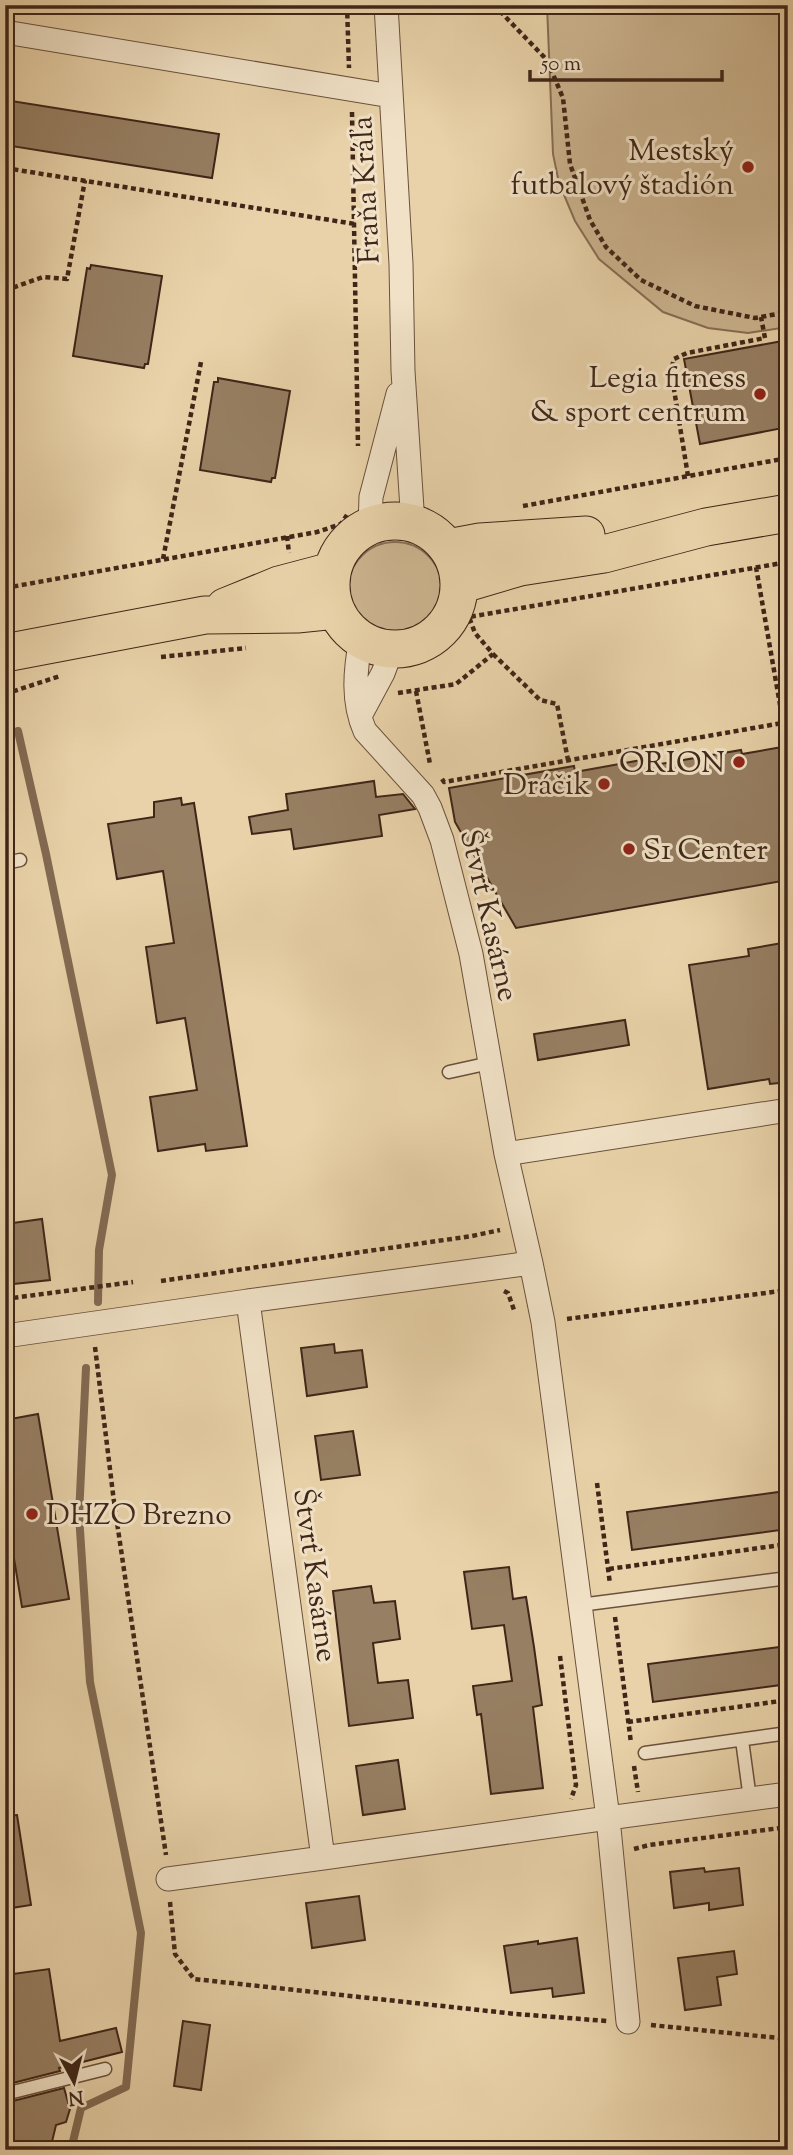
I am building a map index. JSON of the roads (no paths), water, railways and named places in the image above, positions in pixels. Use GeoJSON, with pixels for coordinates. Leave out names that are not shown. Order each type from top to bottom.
{"type":"FeatureCollection","features":[{"type":"Feature","properties":{"kind":"main road"},"geometry":{"type":"LineString","coordinates":[[459,585],[520,567],[604,554],[706,527],[788,513]]}},
{"type":"Feature","properties":{"kind":"main road"},"geometry":{"type":"LineString","coordinates":[[359,520],[413,524],[432,533],[448,548],[457,567],[459,585],[454,612],[439,632],[422,643],[401,649],[376,644],[346,625],[336,610],[332,592],[332,571],[345,547],[359,532],[359,520]]}},
{"type":"Feature","properties":{"kind":"main road"},"geometry":{"type":"LineString","coordinates":[[448,548],[480,542],[706,527]]}},
{"type":"Feature","properties":{"kind":"main road"},"geometry":{"type":"LineString","coordinates":[[205,615],[279,585],[332,571]]}},
{"type":"Feature","properties":{"kind":"main road"},"geometry":{"type":"LineString","coordinates":[[5,653],[205,615],[297,614],[336,610]]}},
{"type":"Feature","properties":{"kind":"street","name":"Fraňa Kráľa"},"geometry":{"type":"LineString","coordinates":[[386,5],[413,524]]}},
{"type":"Feature","properties":{"kind":"street"},"geometry":{"type":"LineString","coordinates":[[5,32],[391,96]]}},
{"type":"Feature","properties":{"kind":"street","name":"Fraňa Kráľa"},"geometry":{"type":"LineString","coordinates":[[359,520],[371,497],[403,371]]}},
{"type":"Feature","properties":{"kind":"street"},"geometry":{"type":"LineString","coordinates":[[361,714],[383,673],[376,644]]}},
{"type":"Feature","properties":{"kind":"street","name":"Štvrť Kasárne"},"geometry":{"type":"LineString","coordinates":[[376,644],[355,688],[360,720],[365,732],[423,795],[435,820],[471,954],[506,1154],[543,1322],[608,1818]]}},
{"type":"Feature","properties":{"kind":"street"},"geometry":{"type":"LineString","coordinates":[[506,1154],[788,1110]]}},
{"type":"Feature","properties":{"kind":"street"},"geometry":{"type":"LineString","coordinates":[[5,1336],[531,1263]]}},
{"type":"Feature","properties":{"kind":"street","name":"Štvrť Kasárne"},"geometry":{"type":"LineString","coordinates":[[248,1301],[323,1858]]}},
{"type":"Feature","properties":{"kind":"street"},"geometry":{"type":"LineString","coordinates":[[169,1879],[788,1794]]}},
{"type":"Feature","properties":{"kind":"street"},"geometry":{"type":"LineString","coordinates":[[608,1818],[628,2022]]}},
{"type":"Feature","properties":{"kind":"lane"},"geometry":{"type":"LineString","coordinates":[[5,863],[20,860]]}},
{"type":"Feature","properties":{"kind":"lane"},"geometry":{"type":"LineString","coordinates":[[449,1072],[491,1063]]}},
{"type":"Feature","properties":{"kind":"lane"},"geometry":{"type":"LineString","coordinates":[[580,1605],[788,1578]]}},
{"type":"Feature","properties":{"kind":"lane"},"geometry":{"type":"LineString","coordinates":[[645,1753],[788,1733]]}},
{"type":"Feature","properties":{"kind":"lane"},"geometry":{"type":"LineString","coordinates":[[742,1740],[750,1799]]}},
{"type":"Feature","properties":{"kind":"lane"},"geometry":{"type":"LineString","coordinates":[[5,2094],[105,2068]]}},
{"type":"Feature","properties":{"kind":"waterway"},"geometry":{"type":"LineString","coordinates":[[18,731],[112,1175],[99,1250],[98,1302]]}},
{"type":"Feature","properties":{"kind":"waterway"},"geometry":{"type":"LineString","coordinates":[[71,2150],[81,2108],[126,2087],[141,1933],[90,1682],[79,1515],[86,1368]]}},
{"type":"Feature","properties":{"kind":"place","name":"Mestský futbalový štadión"},"geometry":{"type":"Point","coordinates":[748,167]}},
{"type":"Feature","properties":{"kind":"place","name":"Legia fitness & sport centrum"},"geometry":{"type":"Point","coordinates":[760,394]}},
{"type":"Feature","properties":{"kind":"place","name":"ORION"},"geometry":{"type":"Point","coordinates":[739,762]}},
{"type":"Feature","properties":{"kind":"place","name":"Dráčik"},"geometry":{"type":"Point","coordinates":[604,784]}},
{"type":"Feature","properties":{"kind":"place","name":"S1 Center"},"geometry":{"type":"Point","coordinates":[629,849]}},
{"type":"Feature","properties":{"kind":"place","name":"DHZO Brezno"},"geometry":{"type":"Point","coordinates":[32,1514]}}]}
